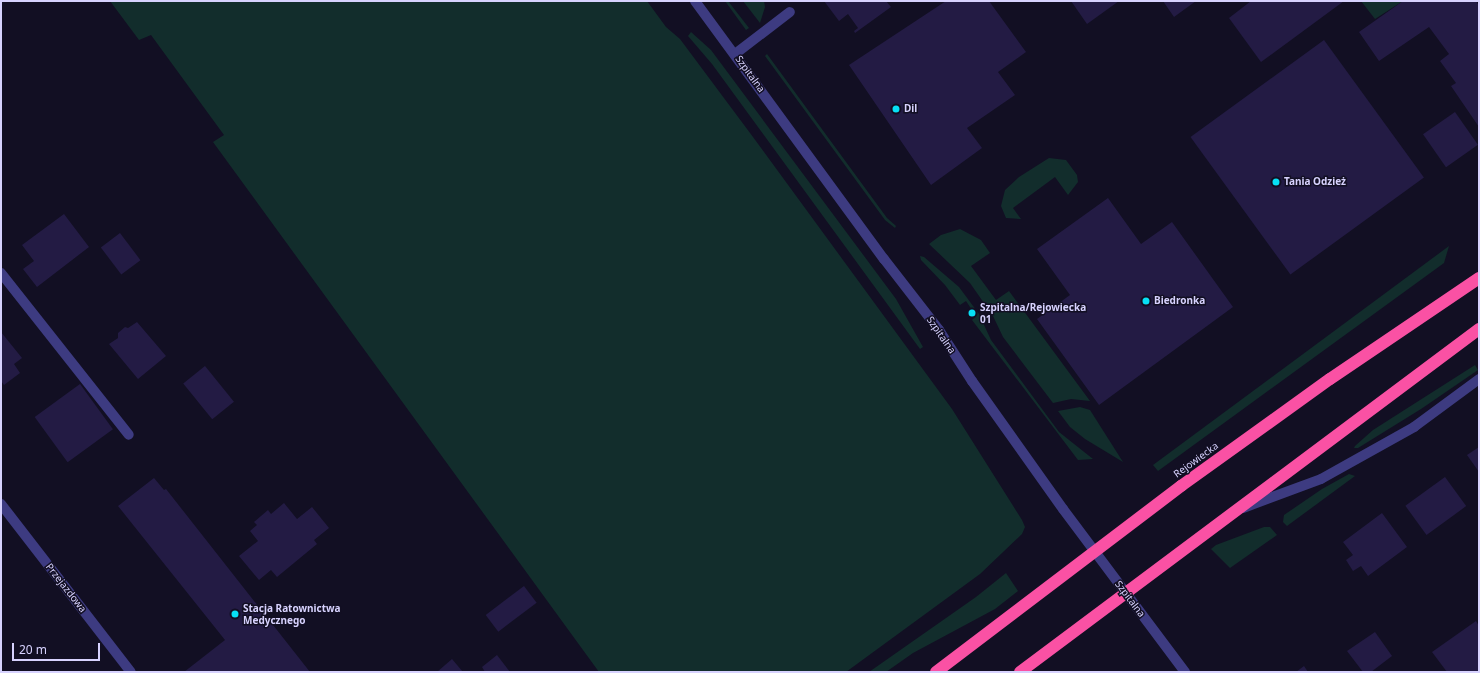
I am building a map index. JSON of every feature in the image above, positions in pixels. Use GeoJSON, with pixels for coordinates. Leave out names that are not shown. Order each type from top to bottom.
{"type":"FeatureCollection","features":[{"type":"Feature","properties":{"kind":"highway","name":"Rejowiecka"},"geometry":{"type":"LineString","coordinates":[[936,672],[1181,486],[1330,379],[1479,278]]}},
{"type":"Feature","properties":{"kind":"highway"},"geometry":{"type":"LineString","coordinates":[[1020,672],[1479,328]]}},
{"type":"Feature","properties":{"kind":"street","name":"Szpitalna"},"geometry":{"type":"LineString","coordinates":[[695,1],[884,259],[939,330],[972,381],[1094,551],[1185,672]]}},
{"type":"Feature","properties":{"kind":"street"},"geometry":{"type":"LineString","coordinates":[[735,54],[790,12]]}},
{"type":"Feature","properties":{"kind":"street"},"geometry":{"type":"LineString","coordinates":[[1,273],[129,435]]}},
{"type":"Feature","properties":{"kind":"street"},"geometry":{"type":"LineString","coordinates":[[1233,512],[1321,478],[1414,427],[1479,379]]}},
{"type":"Feature","properties":{"kind":"street","name":"Przejazdowa"},"geometry":{"type":"LineString","coordinates":[[1,504],[131,672]]}},
{"type":"Feature","properties":{"kind":"green space"},"geometry":{"type":"Polygon","coordinates":[[[110,1],[647,1],[666,27],[680,39],[952,409],[1022,520],[1025,527],[1022,534],[980,574],[846,672],[599,672],[213,142],[224,135],[151,35],[139,40],[110,1]]]}},
{"type":"Feature","properties":{"kind":"green space"},"geometry":{"type":"Polygon","coordinates":[[[725,1],[728,1],[749,28],[746,30],[725,1]]]}},
{"type":"Feature","properties":{"kind":"green space"},"geometry":{"type":"Polygon","coordinates":[[[743,1],[764,1],[765,7],[760,23],[743,1]]]}},
{"type":"Feature","properties":{"kind":"green space"},"geometry":{"type":"Polygon","coordinates":[[[1361,1],[1403,1],[1375,19],[1361,1]]]}},
{"type":"Feature","properties":{"kind":"green space"},"geometry":{"type":"Polygon","coordinates":[[[691,32],[711,50],[896,299],[923,347],[920,349],[712,64],[688,36],[691,32]]]}},
{"type":"Feature","properties":{"kind":"green space"},"geometry":{"type":"Polygon","coordinates":[[[767,54],[887,218],[896,226],[895,228],[885,220],[765,56],[767,54]]]}},
{"type":"Feature","properties":{"kind":"green space"},"geometry":{"type":"Polygon","coordinates":[[[1049,158],[1066,160],[1077,175],[1078,182],[1068,195],[1055,177],[1013,208],[1021,219],[1006,218],[1001,206],[1005,190],[1019,177],[1049,158]]]}},
{"type":"Feature","properties":{"kind":"green space"},"geometry":{"type":"Polygon","coordinates":[[[960,229],[981,240],[990,253],[971,266],[996,300],[1009,291],[1090,401],[1071,399],[1053,403],[1003,337],[993,316],[970,283],[929,244],[941,235],[960,229]]]}},
{"type":"Feature","properties":{"kind":"green space"},"geometry":{"type":"Polygon","coordinates":[[[1449,246],[1444,263],[1158,471],[1153,465],[1449,246]]]}},
{"type":"Feature","properties":{"kind":"green space"},"geometry":{"type":"Polygon","coordinates":[[[920,256],[924,257],[959,287],[979,314],[991,340],[1059,432],[1093,459],[1078,460],[972,320],[976,316],[966,301],[960,305],[945,285],[921,260],[920,256]]]}},
{"type":"Feature","properties":{"kind":"green space"},"geometry":{"type":"Polygon","coordinates":[[[1475,365],[1478,370],[1421,409],[1358,448],[1354,448],[1373,430],[1475,365]]]}},
{"type":"Feature","properties":{"kind":"green space"},"geometry":{"type":"Polygon","coordinates":[[[1080,407],[1090,410],[1123,462],[1085,439],[1070,427],[1058,411],[1080,407]]]}},
{"type":"Feature","properties":{"kind":"green space"},"geometry":{"type":"Polygon","coordinates":[[[1349,474],[1355,476],[1287,526],[1283,522],[1284,515],[1322,489],[1349,474]]]}},
{"type":"Feature","properties":{"kind":"green space"},"geometry":{"type":"Polygon","coordinates":[[[1264,527],[1270,527],[1277,535],[1230,568],[1211,549],[1216,545],[1264,527]]]}},
{"type":"Feature","properties":{"kind":"green space"},"geometry":{"type":"Polygon","coordinates":[[[1006,573],[1018,591],[995,609],[913,653],[886,672],[869,672],[976,597],[1006,573]]]}},
{"type":"Feature","properties":{"kind":"building"},"geometry":{"type":"Polygon","coordinates":[[[824,1],[886,1],[891,7],[855,33],[854,31],[858,28],[848,14],[839,21],[824,1]]]}},
{"type":"Feature","properties":{"kind":"building"},"geometry":{"type":"Polygon","coordinates":[[[946,1],[989,1],[1026,52],[998,72],[1015,95],[967,128],[982,148],[931,185],[849,65],[946,1]]]}},
{"type":"Feature","properties":{"kind":"building"},"geometry":{"type":"Polygon","coordinates":[[[1071,1],[1119,1],[1087,24],[1071,1]]]}},
{"type":"Feature","properties":{"kind":"building"},"geometry":{"type":"Polygon","coordinates":[[[1163,1],[1196,1],[1174,17],[1163,1]]]}},
{"type":"Feature","properties":{"kind":"building"},"geometry":{"type":"Polygon","coordinates":[[[1251,1],[1344,1],[1261,62],[1229,18],[1251,1]]]}},
{"type":"Feature","properties":{"kind":"building"},"geometry":{"type":"Polygon","coordinates":[[[1403,1],[1476,1],[1479,6],[1479,127],[1451,86],[1456,83],[1440,61],[1449,54],[1429,27],[1379,61],[1359,32],[1403,1]]]}},
{"type":"Feature","properties":{"kind":"building"},"geometry":{"type":"Polygon","coordinates":[[[1324,40],[1424,178],[1290,275],[1191,137],[1324,40]]]}},
{"type":"Feature","properties":{"kind":"building"},"geometry":{"type":"Polygon","coordinates":[[[1455,112],[1478,145],[1446,167],[1423,134],[1455,112]]]}},
{"type":"Feature","properties":{"kind":"building","name":"Biedronka"},"geometry":{"type":"Polygon","coordinates":[[[1108,198],[1141,244],[1172,222],[1233,307],[1099,405],[1037,319],[1070,295],[1037,249],[1108,198]]]}},
{"type":"Feature","properties":{"kind":"building"},"geometry":{"type":"Polygon","coordinates":[[[64,214],[89,247],[37,287],[23,269],[34,261],[22,245],[64,214]]]}},
{"type":"Feature","properties":{"kind":"building"},"geometry":{"type":"Polygon","coordinates":[[[120,233],[140,260],[121,275],[101,247],[120,233]]]}},
{"type":"Feature","properties":{"kind":"building"},"geometry":{"type":"Polygon","coordinates":[[[137,322],[166,356],[138,379],[109,344],[118,338],[118,333],[125,327],[128,328],[137,322]]]}},
{"type":"Feature","properties":{"kind":"building"},"geometry":{"type":"Polygon","coordinates":[[[1,332],[22,358],[14,364],[20,373],[4,385],[1,381],[1,332]]]}},
{"type":"Feature","properties":{"kind":"building"},"geometry":{"type":"Polygon","coordinates":[[[205,366],[234,402],[212,419],[183,384],[205,366]]]}},
{"type":"Feature","properties":{"kind":"building"},"geometry":{"type":"Polygon","coordinates":[[[80,384],[113,429],[68,462],[35,417],[80,384]]]}},
{"type":"Feature","properties":{"kind":"building"},"geometry":{"type":"Polygon","coordinates":[[[1479,447],[1479,472],[1467,455],[1479,447]]]}},
{"type":"Feature","properties":{"kind":"building"},"geometry":{"type":"Polygon","coordinates":[[[1445,477],[1466,506],[1427,535],[1405,506],[1445,477]]]}},
{"type":"Feature","properties":{"kind":"building"},"geometry":{"type":"Polygon","coordinates":[[[154,478],[164,490],[166,489],[310,672],[184,672],[225,640],[118,506],[154,478]]]}},
{"type":"Feature","properties":{"kind":"building"},"geometry":{"type":"Polygon","coordinates":[[[284,503],[297,519],[312,507],[329,528],[314,540],[317,544],[277,577],[271,570],[259,580],[239,556],[258,541],[250,531],[257,525],[254,522],[268,510],[271,514],[284,503]]]}},
{"type":"Feature","properties":{"kind":"building"},"geometry":{"type":"Polygon","coordinates":[[[1382,513],[1407,547],[1368,576],[1361,566],[1353,571],[1346,560],[1353,555],[1343,542],[1382,513]]]}},
{"type":"Feature","properties":{"kind":"building"},"geometry":{"type":"Polygon","coordinates":[[[524,586],[537,603],[498,632],[486,615],[524,586]]]}},
{"type":"Feature","properties":{"kind":"building"},"geometry":{"type":"Polygon","coordinates":[[[1476,621],[1479,626],[1479,672],[1447,672],[1432,652],[1476,621]]]}},
{"type":"Feature","properties":{"kind":"building"},"geometry":{"type":"Polygon","coordinates":[[[1375,632],[1392,656],[1371,672],[1363,672],[1347,651],[1375,632]]]}},
{"type":"Feature","properties":{"kind":"building"},"geometry":{"type":"Polygon","coordinates":[[[497,655],[510,672],[485,672],[482,667],[497,655]]]}},
{"type":"Feature","properties":{"kind":"building"},"geometry":{"type":"Polygon","coordinates":[[[452,659],[463,672],[437,672],[452,659]]]}},
{"type":"Feature","properties":{"kind":"building"},"geometry":{"type":"Polygon","coordinates":[[[1304,666],[1308,672],[1296,672],[1304,666]]]}},
{"type":"Feature","properties":{"kind":"place","name":"Dil"},"geometry":{"type":"Point","coordinates":[896,109]}},
{"type":"Feature","properties":{"kind":"place","name":"Tania Odzież"},"geometry":{"type":"Point","coordinates":[1276,182]}},
{"type":"Feature","properties":{"kind":"place","name":"Biedronka"},"geometry":{"type":"Point","coordinates":[1146,301]}},
{"type":"Feature","properties":{"kind":"place","name":"Szpitalna/Rejowiecka 01"},"geometry":{"type":"Point","coordinates":[972,313]}},
{"type":"Feature","properties":{"kind":"place","name":"Stacja Ratownictwa Medycznego"},"geometry":{"type":"Point","coordinates":[235,614]}}]}
